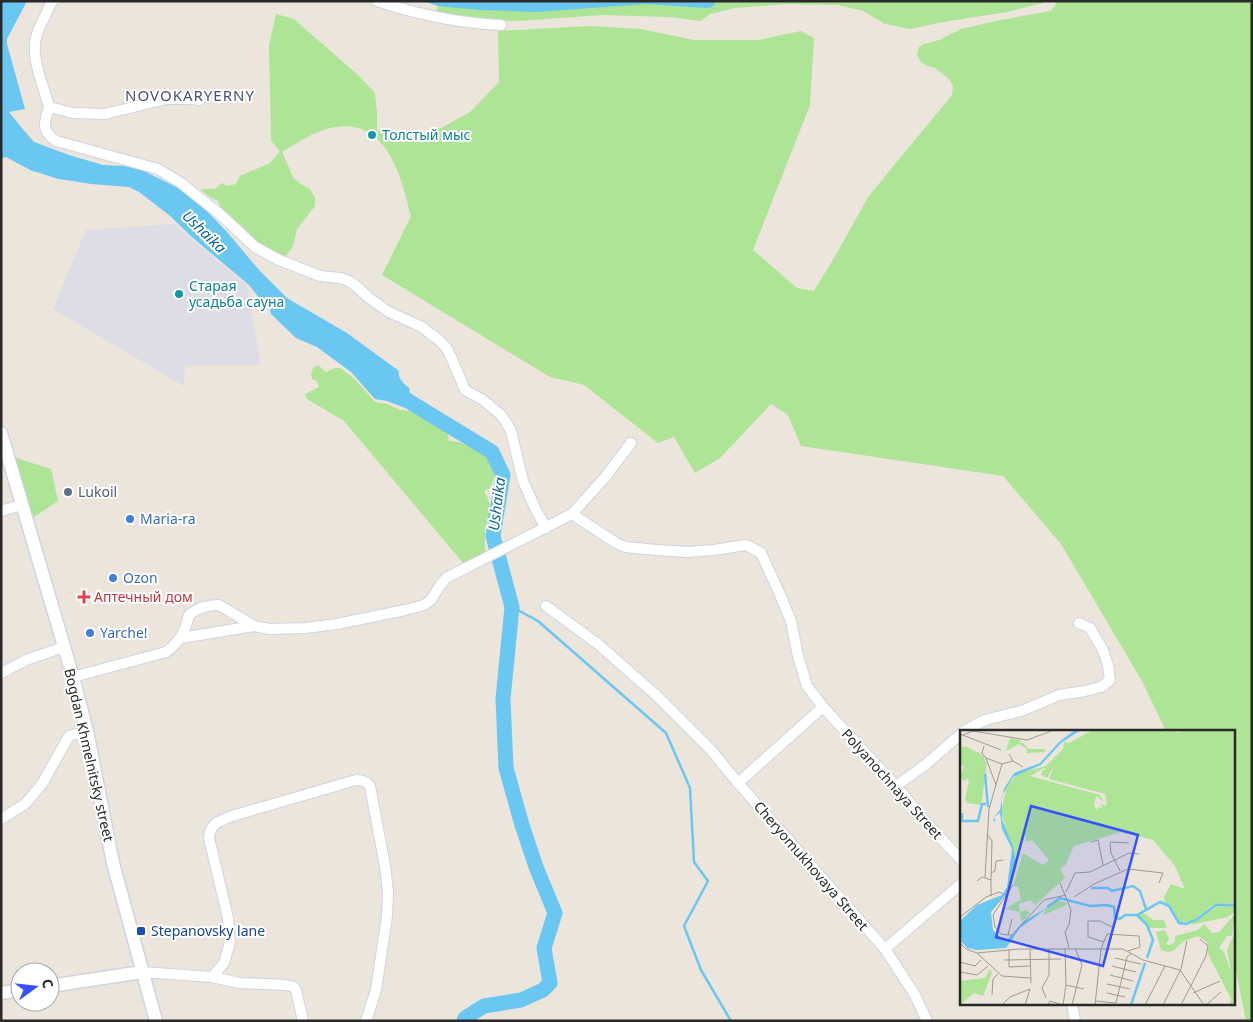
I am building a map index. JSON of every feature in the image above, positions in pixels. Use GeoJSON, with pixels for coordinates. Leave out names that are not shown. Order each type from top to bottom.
{"type":"FeatureCollection","features":[{"type":"Feature","properties":{"kind":"street"},"geometry":{"type":"LineString","coordinates":[[53,1],[36,36],[35,51],[36,65],[49,107],[44,121],[48,136],[56,141],[158,170],[181,183],[221,215],[255,247],[279,260],[320,276],[349,281],[389,312],[422,327],[440,341],[447,349],[465,390],[500,414],[506,422],[511,431],[523,481],[546,528]]}},
{"type":"Feature","properties":{"kind":"street"},"geometry":{"type":"LineString","coordinates":[[377,1],[395,4],[435,18],[473,24],[501,25]]}},
{"type":"Feature","properties":{"kind":"street"},"geometry":{"type":"LineString","coordinates":[[49,107],[73,113],[105,114],[166,99],[200,100]]}},
{"type":"Feature","properties":{"kind":"street","name":"Bogdan Khmelnitsky street"},"geometry":{"type":"LineString","coordinates":[[1,433],[73,676],[87,731],[113,863],[156,1021]]}},
{"type":"Feature","properties":{"kind":"street"},"geometry":{"type":"LineString","coordinates":[[181,638],[254,626],[270,629],[305,628],[337,624],[424,605],[429,602],[446,578],[572,514],[606,476],[631,443]]}},
{"type":"Feature","properties":{"kind":"street"},"geometry":{"type":"LineString","coordinates":[[1,511],[22,505]]}},
{"type":"Feature","properties":{"kind":"street","name":"Polyanochnaya Street"},"geometry":{"type":"LineString","coordinates":[[572,514],[625,547],[688,552],[745,545],[761,553],[791,621],[798,656],[807,686],[823,707],[960,859]]}},
{"type":"Feature","properties":{"kind":"street"},"geometry":{"type":"LineString","coordinates":[[73,676],[166,652],[181,638],[188,615],[193,611],[203,608],[219,605],[254,626]]}},
{"type":"Feature","properties":{"kind":"street","name":"Cheryomukhovaya Street"},"geometry":{"type":"LineString","coordinates":[[546,606],[598,644],[657,696],[711,750],[885,950],[914,995],[927,1021]]}},
{"type":"Feature","properties":{"kind":"street"},"geometry":{"type":"LineString","coordinates":[[967,730],[985,720],[1024,710],[1060,695],[1101,687],[1110,680],[1103,650],[1090,628],[1079,623]]}},
{"type":"Feature","properties":{"kind":"street"},"geometry":{"type":"LineString","coordinates":[[1,673],[26,660],[64,646]]}},
{"type":"Feature","properties":{"kind":"street"},"geometry":{"type":"LineString","coordinates":[[738,783],[823,707]]}},
{"type":"Feature","properties":{"kind":"street"},"geometry":{"type":"LineString","coordinates":[[1,818],[24,804],[42,784],[69,736],[87,731]]}},
{"type":"Feature","properties":{"kind":"street"},"geometry":{"type":"LineString","coordinates":[[896,786],[925,765],[960,735]]}},
{"type":"Feature","properties":{"kind":"street"},"geometry":{"type":"LineString","coordinates":[[212,977],[224,963],[230,942],[228,918],[209,838],[210,831],[216,822],[356,780],[368,782],[385,866],[388,892],[387,916],[376,990],[366,1021]]}},
{"type":"Feature","properties":{"kind":"street"},"geometry":{"type":"LineString","coordinates":[[885,950],[960,885]]}},
{"type":"Feature","properties":{"kind":"street"},"geometry":{"type":"LineString","coordinates":[[60,984],[142,972],[212,977],[240,983],[286,985],[294,987],[298,993],[303,1021]]}},
{"type":"Feature","properties":{"kind":"street"},"geometry":{"type":"LineString","coordinates":[[1072,1004],[1075,1021]]}},
{"type":"Feature","properties":{"kind":"shaded area"},"geometry":{"type":"Polygon","coordinates":[[[174,224],[247,286],[261,365],[185,366],[184,386],[53,309],[86,230],[174,224]]]}},
{"type":"Feature","properties":{"kind":"green space"},"geometry":{"type":"Polygon","coordinates":[[[1044,1],[1043,3],[1007,12],[910,29],[885,24],[863,11],[838,5],[787,4],[735,8],[710,14],[701,21],[669,17],[602,15],[518,21],[488,20],[436,13],[439,3],[1044,1]]]}},
{"type":"Feature","properties":{"kind":"green space"},"geometry":{"type":"Polygon","coordinates":[[[1058,1],[1252,1],[1252,1021],[1246,1021],[1236,971],[1236,730],[1166,730],[1142,681],[1061,544],[1003,476],[801,446],[788,415],[771,404],[720,458],[695,473],[674,437],[658,443],[584,385],[550,377],[382,275],[411,216],[402,183],[388,152],[378,139],[365,130],[349,126],[330,128],[311,135],[282,152],[294,179],[310,189],[315,198],[315,206],[297,229],[294,242],[286,256],[258,242],[241,225],[223,212],[218,201],[200,189],[215,189],[222,183],[227,186],[236,184],[240,176],[270,163],[280,151],[271,141],[269,45],[276,14],[294,19],[359,76],[375,93],[377,130],[394,137],[414,137],[441,128],[470,112],[499,82],[498,31],[589,26],[641,29],[694,40],[759,40],[801,31],[814,38],[810,105],[753,250],[797,288],[814,291],[868,197],[952,95],[953,86],[949,79],[935,68],[927,66],[920,61],[917,54],[919,47],[961,29],[1051,11],[1058,1]]]}},
{"type":"Feature","properties":{"kind":"green space"},"geometry":{"type":"Polygon","coordinates":[[[318,365],[326,372],[340,368],[354,379],[375,402],[387,404],[400,410],[418,412],[443,429],[448,434],[449,441],[459,442],[475,449],[491,461],[494,465],[495,475],[489,489],[485,490],[491,508],[491,516],[485,527],[485,553],[463,563],[344,421],[307,399],[305,394],[319,387],[317,381],[312,379],[311,374],[313,368],[318,365]]]}},
{"type":"Feature","properties":{"kind":"green space"},"geometry":{"type":"Polygon","coordinates":[[[13,457],[51,469],[58,501],[31,519],[13,457]]]}},
{"type":"Feature","properties":{"kind":"water"},"geometry":{"type":"Polygon","coordinates":[[[1,1],[27,1],[7,39],[25,109],[9,112],[34,142],[103,165],[124,166],[142,170],[184,191],[201,205],[227,232],[259,270],[287,298],[347,333],[399,371],[400,379],[410,389],[405,408],[387,401],[375,399],[351,372],[317,347],[296,338],[271,314],[270,309],[266,308],[249,285],[193,238],[169,215],[139,192],[129,187],[58,179],[32,171],[6,157],[1,159],[1,1]]]}},
{"type":"Feature","properties":{"kind":"water"},"geometry":{"type":"Polygon","coordinates":[[[423,1],[717,1],[712,7],[707,8],[645,4],[537,12],[438,6],[423,1]]]}},
{"type":"Feature","properties":{"kind":"waterway","name":"Ushaika"},"geometry":{"type":"LineString","coordinates":[[391,389],[492,452],[503,475],[493,536],[512,607],[503,699],[506,768],[536,867],[555,913],[544,948],[550,983],[543,990],[521,1000],[484,1006],[465,1018],[464,1021]]}},
{"type":"Feature","properties":{"kind":"waterway"},"geometry":{"type":"LineString","coordinates":[[512,607],[538,621],[666,733],[690,788],[694,862],[708,881],[684,926],[701,970],[731,1021]]}},
{"type":"Feature","properties":{"kind":"place","name":"Толстый мыс"},"geometry":{"type":"Point","coordinates":[372,135]}},
{"type":"Feature","properties":{"kind":"place","name":"Старая усадьба сауна"},"geometry":{"type":"Point","coordinates":[179,294]}},
{"type":"Feature","properties":{"kind":"place","name":"Lukoil"},"geometry":{"type":"Point","coordinates":[68,492]}},
{"type":"Feature","properties":{"kind":"place","name":"Maria-ra"},"geometry":{"type":"Point","coordinates":[130,519]}},
{"type":"Feature","properties":{"kind":"place","name":"Ozon"},"geometry":{"type":"Point","coordinates":[113,578]}},
{"type":"Feature","properties":{"kind":"place","name":"Аптечный дом"},"geometry":{"type":"Point","coordinates":[84,597]}},
{"type":"Feature","properties":{"kind":"place","name":"Yarche!"},"geometry":{"type":"Point","coordinates":[90,633]}},
{"type":"Feature","properties":{"kind":"place","name":"Stepanovsky lane"},"geometry":{"type":"Point","coordinates":[141,931]}},
{"type":"Feature","properties":{"kind":"district","name":"NOVOKARYERNY"},"geometry":{"type":"Point","coordinates":[190,96]}}]}
